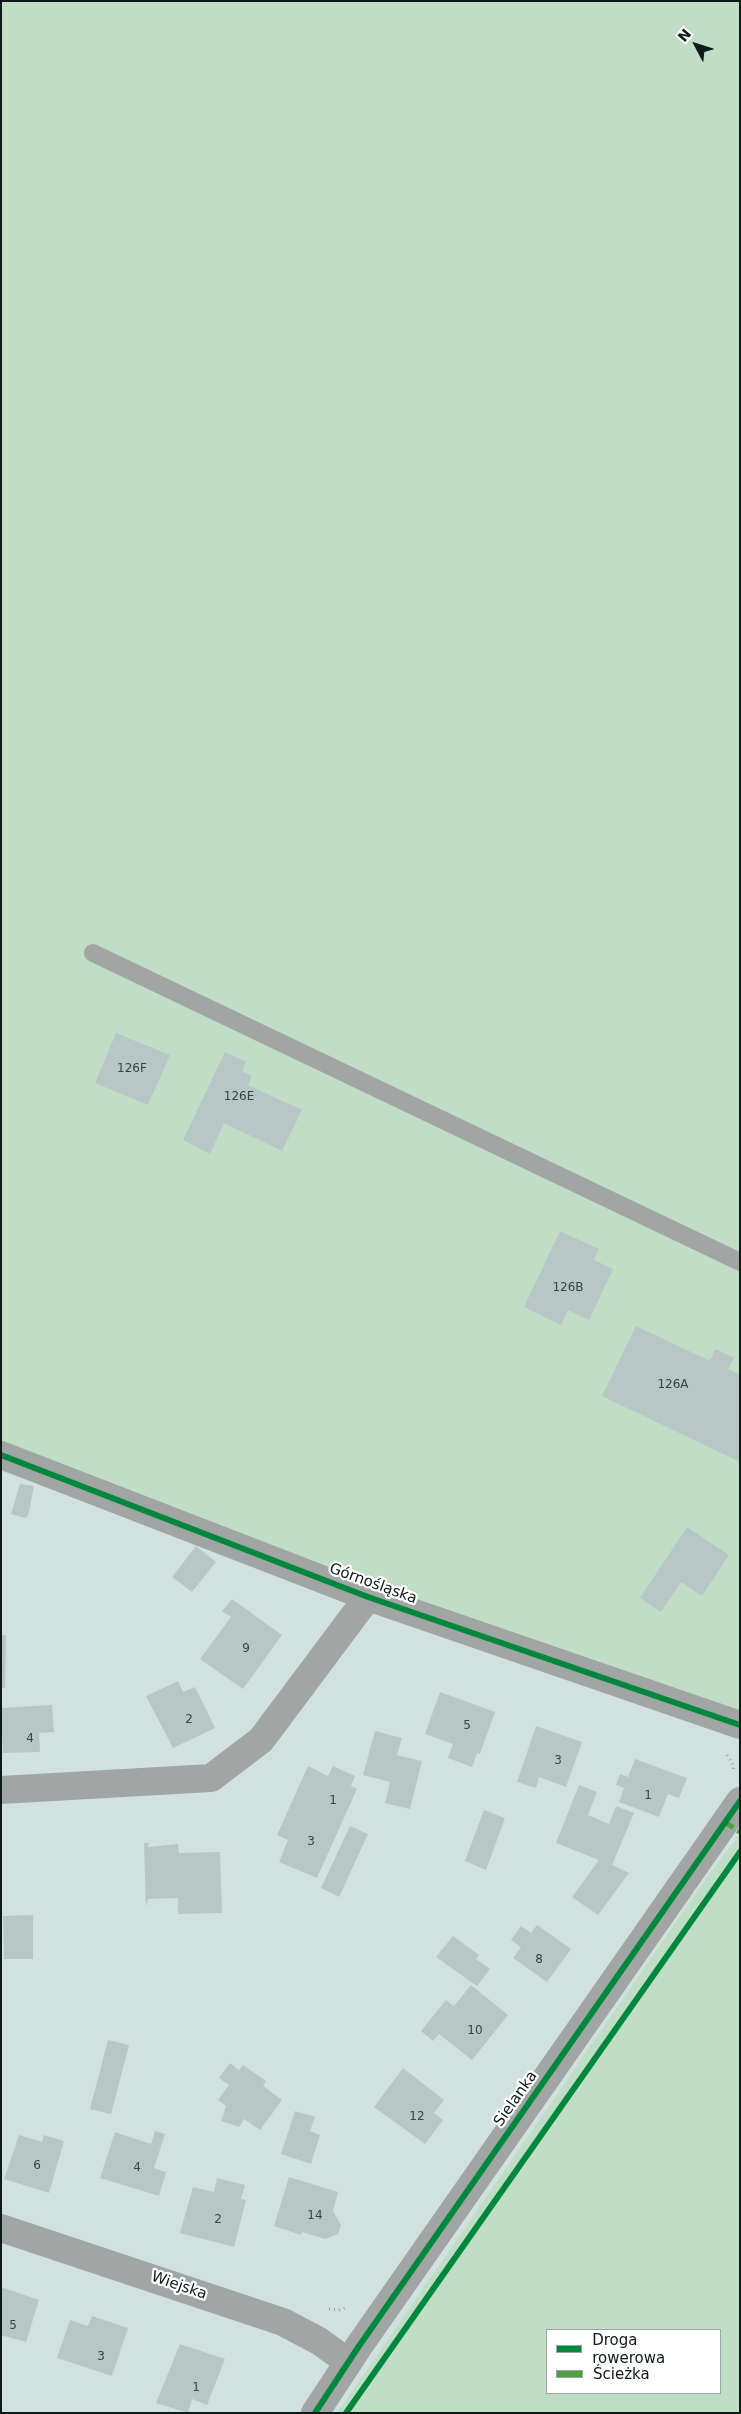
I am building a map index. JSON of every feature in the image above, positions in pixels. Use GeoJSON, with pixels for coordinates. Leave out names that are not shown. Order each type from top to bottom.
{"type":"FeatureCollection","features":[{"type":"Feature","properties":{"kind":"street","name":"Górnośląska"},"geometry":{"type":"LineString","coordinates":[[1,1455],[368,1597],[740,1725]]}},
{"type":"Feature","properties":{"kind":"street"},"geometry":{"type":"LineString","coordinates":[[1,1790],[211,1778],[261,1740],[368,1597]]}},
{"type":"Feature","properties":{"kind":"street","name":"Sielanka"},"geometry":{"type":"LineString","coordinates":[[314,2413],[740,1801]]}},
{"type":"Feature","properties":{"kind":"street","name":"Wiejska"},"geometry":{"type":"LineString","coordinates":[[1,2228],[283,2322],[319,2341],[348,2362]]}},
{"type":"Feature","properties":{"kind":"lane"},"geometry":{"type":"LineString","coordinates":[[93,952],[740,1262]]}},
{"type":"Feature","properties":{"kind":"green space"},"geometry":{"type":"Polygon","coordinates":[[[1,1],[740,1],[740,1712],[343,1595],[1,1471],[1,1]]]}},
{"type":"Feature","properties":{"kind":"green space"},"geometry":{"type":"Polygon","coordinates":[[[740,1834],[740,2413],[337,2413],[703,1883],[740,1834]]]}},
{"type":"Feature","properties":{"kind":"building"},"geometry":{"type":"Polygon","coordinates":[[[116,1033],[170,1055],[148,1105],[95,1083],[116,1033]]]}},
{"type":"Feature","properties":{"kind":"building"},"geometry":{"type":"Polygon","coordinates":[[[225,1052],[246,1062],[242,1071],[252,1076],[248,1085],[302,1110],[282,1151],[224,1123],[210,1154],[183,1140],[225,1052]]]}},
{"type":"Feature","properties":{"kind":"building"},"geometry":{"type":"Polygon","coordinates":[[[560,1231],[599,1249],[594,1260],[613,1269],[589,1320],[568,1310],[561,1325],[524,1307],[560,1231]]]}},
{"type":"Feature","properties":{"kind":"building"},"geometry":{"type":"Polygon","coordinates":[[[636,1326],[710,1361],[715,1349],[734,1358],[728,1369],[740,1375],[740,1462],[602,1396],[636,1326]]]}},
{"type":"Feature","properties":{"kind":"building"},"geometry":{"type":"Polygon","coordinates":[[[20,1484],[34,1486],[28,1516],[25,1518],[11,1514],[20,1484]]]}},
{"type":"Feature","properties":{"kind":"building"},"geometry":{"type":"Polygon","coordinates":[[[687,1527],[729,1555],[702,1596],[681,1582],[661,1612],[640,1598],[687,1527]]]}},
{"type":"Feature","properties":{"kind":"building"},"geometry":{"type":"Polygon","coordinates":[[[196,1546],[216,1562],[192,1592],[172,1577],[196,1546]]]}},
{"type":"Feature","properties":{"kind":"building"},"geometry":{"type":"Polygon","coordinates":[[[232,1599],[282,1635],[243,1689],[200,1659],[231,1617],[222,1611],[232,1599]]]}},
{"type":"Feature","properties":{"kind":"building"},"geometry":{"type":"Polygon","coordinates":[[[1,1635],[6,1635],[5,1688],[1,1688],[1,1635]]]}},
{"type":"Feature","properties":{"kind":"building"},"geometry":{"type":"Polygon","coordinates":[[[178,1681],[183,1692],[195,1687],[215,1728],[173,1748],[146,1696],[178,1681]]]}},
{"type":"Feature","properties":{"kind":"building"},"geometry":{"type":"Polygon","coordinates":[[[440,1692],[495,1712],[480,1754],[477,1753],[472,1767],[448,1758],[453,1744],[425,1734],[440,1692]]]}},
{"type":"Feature","properties":{"kind":"building"},"geometry":{"type":"Polygon","coordinates":[[[52,1705],[54,1732],[39,1733],[40,1752],[3,1753],[1,1708],[52,1705]]]}},
{"type":"Feature","properties":{"kind":"building"},"geometry":{"type":"Polygon","coordinates":[[[536,1726],[582,1742],[566,1787],[539,1777],[536,1788],[517,1782],[536,1726]]]}},
{"type":"Feature","properties":{"kind":"building"},"geometry":{"type":"Polygon","coordinates":[[[375,1731],[402,1738],[397,1755],[422,1761],[410,1809],[385,1803],[390,1782],[363,1775],[375,1731]]]}},
{"type":"Feature","properties":{"kind":"building"},"geometry":{"type":"Polygon","coordinates":[[[635,1759],[687,1778],[679,1798],[668,1794],[659,1817],[619,1802],[624,1788],[616,1785],[620,1774],[628,1777],[635,1759]]]}},
{"type":"Feature","properties":{"kind":"building"},"geometry":{"type":"Polygon","coordinates":[[[308,1766],[328,1776],[333,1766],[355,1776],[351,1786],[357,1789],[317,1878],[279,1862],[288,1840],[277,1835],[308,1766]]]}},
{"type":"Feature","properties":{"kind":"building"},"geometry":{"type":"Polygon","coordinates":[[[579,1785],[597,1792],[588,1815],[609,1824],[616,1806],[634,1813],[612,1865],[629,1873],[598,1915],[572,1897],[599,1860],[556,1843],[579,1785]]]}},
{"type":"Feature","properties":{"kind":"building"},"geometry":{"type":"Polygon","coordinates":[[[484,1810],[505,1818],[486,1870],[465,1861],[484,1810]]]}},
{"type":"Feature","properties":{"kind":"building"},"geometry":{"type":"Polygon","coordinates":[[[350,1826],[368,1834],[339,1897],[321,1888],[350,1826]]]}},
{"type":"Feature","properties":{"kind":"building"},"geometry":{"type":"Polygon","coordinates":[[[144,1843],[149,1843],[148,1847],[178,1844],[179,1853],[220,1852],[222,1913],[178,1914],[178,1898],[148,1899],[146,1907],[144,1843]]]}},
{"type":"Feature","properties":{"kind":"building"},"geometry":{"type":"Polygon","coordinates":[[[33,1915],[33,1959],[4,1959],[3,1916],[33,1915]]]}},
{"type":"Feature","properties":{"kind":"building"},"geometry":{"type":"Polygon","coordinates":[[[537,1925],[571,1949],[547,1982],[513,1958],[521,1947],[511,1940],[521,1926],[531,1933],[537,1925]]]}},
{"type":"Feature","properties":{"kind":"building"},"geometry":{"type":"Polygon","coordinates":[[[453,1936],[479,1955],[476,1959],[490,1969],[477,1986],[436,1957],[453,1936]]]}},
{"type":"Feature","properties":{"kind":"building"},"geometry":{"type":"Polygon","coordinates":[[[471,1985],[508,2015],[472,2060],[439,2034],[433,2041],[421,2031],[446,2000],[454,2006],[471,1985]]]}},
{"type":"Feature","properties":{"kind":"building"},"geometry":{"type":"Polygon","coordinates":[[[108,2040],[129,2045],[111,2114],[90,2109],[108,2040]]]}},
{"type":"Feature","properties":{"kind":"building"},"geometry":{"type":"Polygon","coordinates":[[[230,2063],[239,2070],[243,2065],[266,2081],[263,2086],[282,2100],[260,2130],[244,2119],[239,2127],[221,2121],[226,2106],[218,2100],[229,2085],[219,2078],[230,2063]]]}},
{"type":"Feature","properties":{"kind":"building"},"geometry":{"type":"Polygon","coordinates":[[[403,2068],[444,2100],[434,2113],[443,2120],[425,2144],[374,2107],[403,2068]]]}},
{"type":"Feature","properties":{"kind":"building"},"geometry":{"type":"Polygon","coordinates":[[[295,2111],[315,2117],[310,2131],[320,2135],[311,2164],[281,2154],[295,2111]]]}},
{"type":"Feature","properties":{"kind":"building"},"geometry":{"type":"Polygon","coordinates":[[[155,2131],[165,2134],[154,2168],[166,2172],[159,2196],[100,2178],[115,2132],[151,2144],[155,2131]]]}},
{"type":"Feature","properties":{"kind":"building"},"geometry":{"type":"Polygon","coordinates":[[[19,2135],[42,2142],[44,2135],[64,2141],[49,2193],[4,2179],[19,2135]]]}},
{"type":"Feature","properties":{"kind":"building"},"geometry":{"type":"Polygon","coordinates":[[[289,2177],[338,2192],[333,2211],[341,2225],[338,2234],[325,2239],[302,2232],[301,2235],[274,2226],[289,2177]]]}},
{"type":"Feature","properties":{"kind":"building"},"geometry":{"type":"Polygon","coordinates":[[[217,2178],[245,2185],[241,2199],[246,2200],[234,2247],[180,2233],[193,2187],[214,2192],[217,2178]]]}},
{"type":"Feature","properties":{"kind":"building"},"geometry":{"type":"Polygon","coordinates":[[[1,2287],[39,2300],[26,2342],[1,2335],[1,2287]]]}},
{"type":"Feature","properties":{"kind":"building"},"geometry":{"type":"Polygon","coordinates":[[[92,2316],[128,2328],[112,2376],[57,2358],[70,2320],[88,2326],[92,2316]]]}},
{"type":"Feature","properties":{"kind":"building"},"geometry":{"type":"Polygon","coordinates":[[[180,2344],[225,2359],[207,2405],[192,2399],[188,2413],[156,2403],[180,2344]]]}},
{"type":"Feature","properties":{"kind":"marked path"},"geometry":{"type":"LineString","coordinates":[[725,1822],[740,1832]]}},
{"type":"Feature","properties":{"kind":"cycle path"},"geometry":{"type":"LineString","coordinates":[[1,1455],[368,1597],[740,1725]]}},
{"type":"Feature","properties":{"kind":"cycle path"},"geometry":{"type":"LineString","coordinates":[[315,2413],[359,2346],[740,1801]]}},
{"type":"Feature","properties":{"kind":"cycle path"},"geometry":{"type":"LineString","coordinates":[[346,2413],[740,1852]]}}]}
